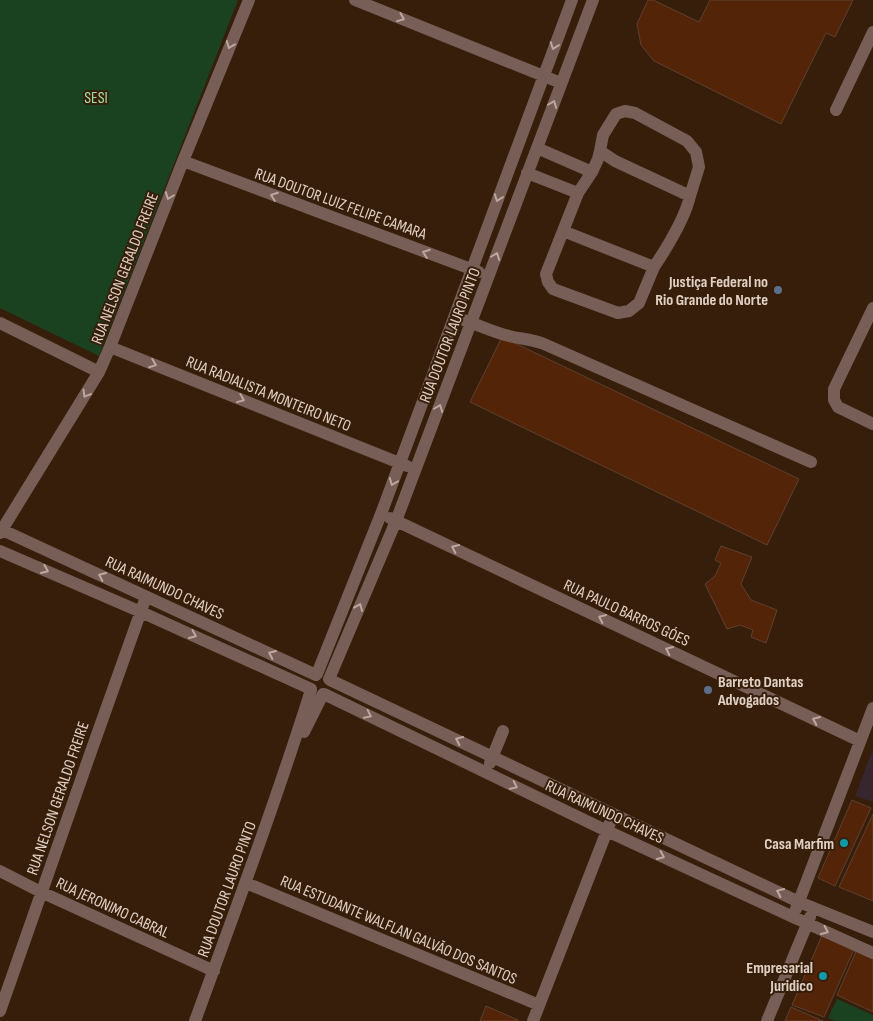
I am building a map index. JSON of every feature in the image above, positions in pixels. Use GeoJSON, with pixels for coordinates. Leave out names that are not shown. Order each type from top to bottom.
{"type":"FeatureCollection","features":[{"type":"Feature","properties":{"kind":"street","name":"RUA NELSON GERALDO FREIRE"},"geometry":{"type":"LineString","coordinates":[[1,530],[99,372],[248,0]]}},
{"type":"Feature","properties":{"kind":"street"},"geometry":{"type":"LineString","coordinates":[[355,0],[561,82]]}},
{"type":"Feature","properties":{"kind":"street","name":"RUA DOUTOR LAURO PINTO"},"geometry":{"type":"LineString","coordinates":[[316,674],[400,464],[572,0]]}},
{"type":"Feature","properties":{"kind":"street","name":"RUA DOUTOR LAURO PINTO"},"geometry":{"type":"LineString","coordinates":[[330,680],[396,521],[593,0]]}},
{"type":"Feature","properties":{"kind":"street"},"geometry":{"type":"LineString","coordinates":[[836,110],[873,32]]}},
{"type":"Feature","properties":{"kind":"street"},"geometry":{"type":"LineString","coordinates":[[625,111],[636,113],[687,141],[696,152],[698,167],[687,207],[654,268],[638,303],[629,311],[618,313],[553,289],[548,282],[546,274],[578,193],[592,172],[600,151],[604,135],[616,114],[625,111]]}},
{"type":"Feature","properties":{"kind":"street"},"geometry":{"type":"LineString","coordinates":[[537,148],[592,172]]}},
{"type":"Feature","properties":{"kind":"street"},"geometry":{"type":"LineString","coordinates":[[600,151],[616,161],[690,196]]}},
{"type":"Feature","properties":{"kind":"street","name":"RUA DOUTOR LUIZ FELIPE CAMARA"},"geometry":{"type":"LineString","coordinates":[[183,162],[488,276]]}},
{"type":"Feature","properties":{"kind":"street"},"geometry":{"type":"LineString","coordinates":[[527,174],[578,193]]}},
{"type":"Feature","properties":{"kind":"street"},"geometry":{"type":"LineString","coordinates":[[563,231],[654,268]]}},
{"type":"Feature","properties":{"kind":"street"},"geometry":{"type":"LineString","coordinates":[[873,308],[834,389],[834,400],[838,407],[873,424]]}},
{"type":"Feature","properties":{"kind":"street"},"geometry":{"type":"LineString","coordinates":[[454,317],[503,334],[544,344],[811,462]]}},
{"type":"Feature","properties":{"kind":"street"},"geometry":{"type":"LineString","coordinates":[[0,323],[99,372]]}},
{"type":"Feature","properties":{"kind":"street","name":"RUA RADIALISTA MONTEIRO NETO"},"geometry":{"type":"LineString","coordinates":[[110,347],[415,470]]}},
{"type":"Feature","properties":{"kind":"street"},"geometry":{"type":"LineString","coordinates":[[414,424],[430,429]]}},
{"type":"Feature","properties":{"kind":"street","name":"RUA PAULO BARROS GÓES"},"geometry":{"type":"LineString","coordinates":[[381,514],[860,740]]}},
{"type":"Feature","properties":{"kind":"street","name":"RUA RAIMUNDO CHAVES"},"geometry":{"type":"LineString","coordinates":[[1,530],[316,674]]}},
{"type":"Feature","properties":{"kind":"street","name":"RUA RAIMUNDO CHAVES"},"geometry":{"type":"LineString","coordinates":[[0,550],[317,692],[793,918],[873,953]]}},
{"type":"Feature","properties":{"kind":"street","name":"RUA NELSON GERALDO FREIRE"},"geometry":{"type":"LineString","coordinates":[[0,1011],[146,597]]}},
{"type":"Feature","properties":{"kind":"street"},"geometry":{"type":"LineString","coordinates":[[316,674],[326,675],[330,680],[331,685],[328,690],[317,692],[310,683],[316,674]]}},
{"type":"Feature","properties":{"kind":"street","name":"RUA RAIMUNDO CHAVES"},"geometry":{"type":"LineString","coordinates":[[330,680],[799,902],[873,932]]}},
{"type":"Feature","properties":{"kind":"street","name":"RUA DOUTOR LAURO PINTO"},"geometry":{"type":"LineString","coordinates":[[195,1021],[287,768],[317,692]]}},
{"type":"Feature","properties":{"kind":"street"},"geometry":{"type":"LineString","coordinates":[[793,918],[873,708]]}},
{"type":"Feature","properties":{"kind":"street"},"geometry":{"type":"LineString","coordinates":[[486,772],[504,731]]}},
{"type":"Feature","properties":{"kind":"street"},"geometry":{"type":"LineString","coordinates":[[533,1021],[614,813]]}},
{"type":"Feature","properties":{"kind":"street","name":"RUA JERONIMO CABRAL"},"geometry":{"type":"LineString","coordinates":[[0,871],[41,892],[214,971]]}},
{"type":"Feature","properties":{"kind":"street","name":"RUA ESTUDANTE WALFLAN GALVÃO DOS SANTOS"},"geometry":{"type":"LineString","coordinates":[[246,883],[538,1005]]}},
{"type":"Feature","properties":{"kind":"street"},"geometry":{"type":"LineString","coordinates":[[767,1021],[813,907]]}},
{"type":"Feature","properties":{"kind":"shaded area"},"geometry":{"type":"Polygon","coordinates":[[[873,749],[873,802],[855,796],[873,749]]]}},
{"type":"Feature","properties":{"kind":"green space","name":"SESI"},"geometry":{"type":"Polygon","coordinates":[[[0,0],[238,0],[99,356],[0,308],[0,0]]]}},
{"type":"Feature","properties":{"kind":"green space"},"geometry":{"type":"Polygon","coordinates":[[[837,999],[873,1015],[873,1021],[835,1021],[828,1018],[837,999]]]}},
{"type":"Feature","properties":{"kind":"building"},"geometry":{"type":"Polygon","coordinates":[[[648,0],[653,0],[699,22],[710,0],[853,0],[835,37],[826,33],[781,124],[654,61],[641,45],[637,24],[648,0]]]}},
{"type":"Feature","properties":{"kind":"building"},"geometry":{"type":"Polygon","coordinates":[[[502,337],[799,479],[767,545],[470,402],[502,337]]]}},
{"type":"Feature","properties":{"kind":"building"},"geometry":{"type":"Polygon","coordinates":[[[721,546],[752,557],[741,584],[751,600],[777,610],[766,643],[751,637],[753,630],[740,625],[727,629],[705,584],[715,576],[721,563],[715,560],[721,546]]]}},
{"type":"Feature","properties":{"kind":"building","name":"Casa Marfim"},"geometry":{"type":"Polygon","coordinates":[[[852,800],[871,808],[835,886],[818,878],[852,800]]]}},
{"type":"Feature","properties":{"kind":"building"},"geometry":{"type":"Polygon","coordinates":[[[873,814],[873,901],[839,887],[873,814]]]}},
{"type":"Feature","properties":{"kind":"building","name":"Empresarial Juridico"},"geometry":{"type":"Polygon","coordinates":[[[823,933],[855,947],[824,1017],[792,1005],[823,933]]]}},
{"type":"Feature","properties":{"kind":"building"},"geometry":{"type":"Polygon","coordinates":[[[857,949],[873,957],[873,1012],[837,995],[857,949]]]}},
{"type":"Feature","properties":{"kind":"building"},"geometry":{"type":"Polygon","coordinates":[[[486,1006],[518,1020],[518,1021],[480,1021],[486,1006]]]}},
{"type":"Feature","properties":{"kind":"building"},"geometry":{"type":"Polygon","coordinates":[[[791,1007],[823,1021],[785,1021],[791,1007]]]}},
{"type":"Feature","properties":{"kind":"place","name":"Justiça Federal no Rio Grande do Norte"},"geometry":{"type":"Point","coordinates":[778,290]}},
{"type":"Feature","properties":{"kind":"place","name":"Barreto Dantas Advogados"},"geometry":{"type":"Point","coordinates":[708,690]}},
{"type":"Feature","properties":{"kind":"place","name":"Casa Marfim"},"geometry":{"type":"Point","coordinates":[844,843]}},
{"type":"Feature","properties":{"kind":"place","name":"Empresarial Juridico"},"geometry":{"type":"Point","coordinates":[823,976]}}]}
